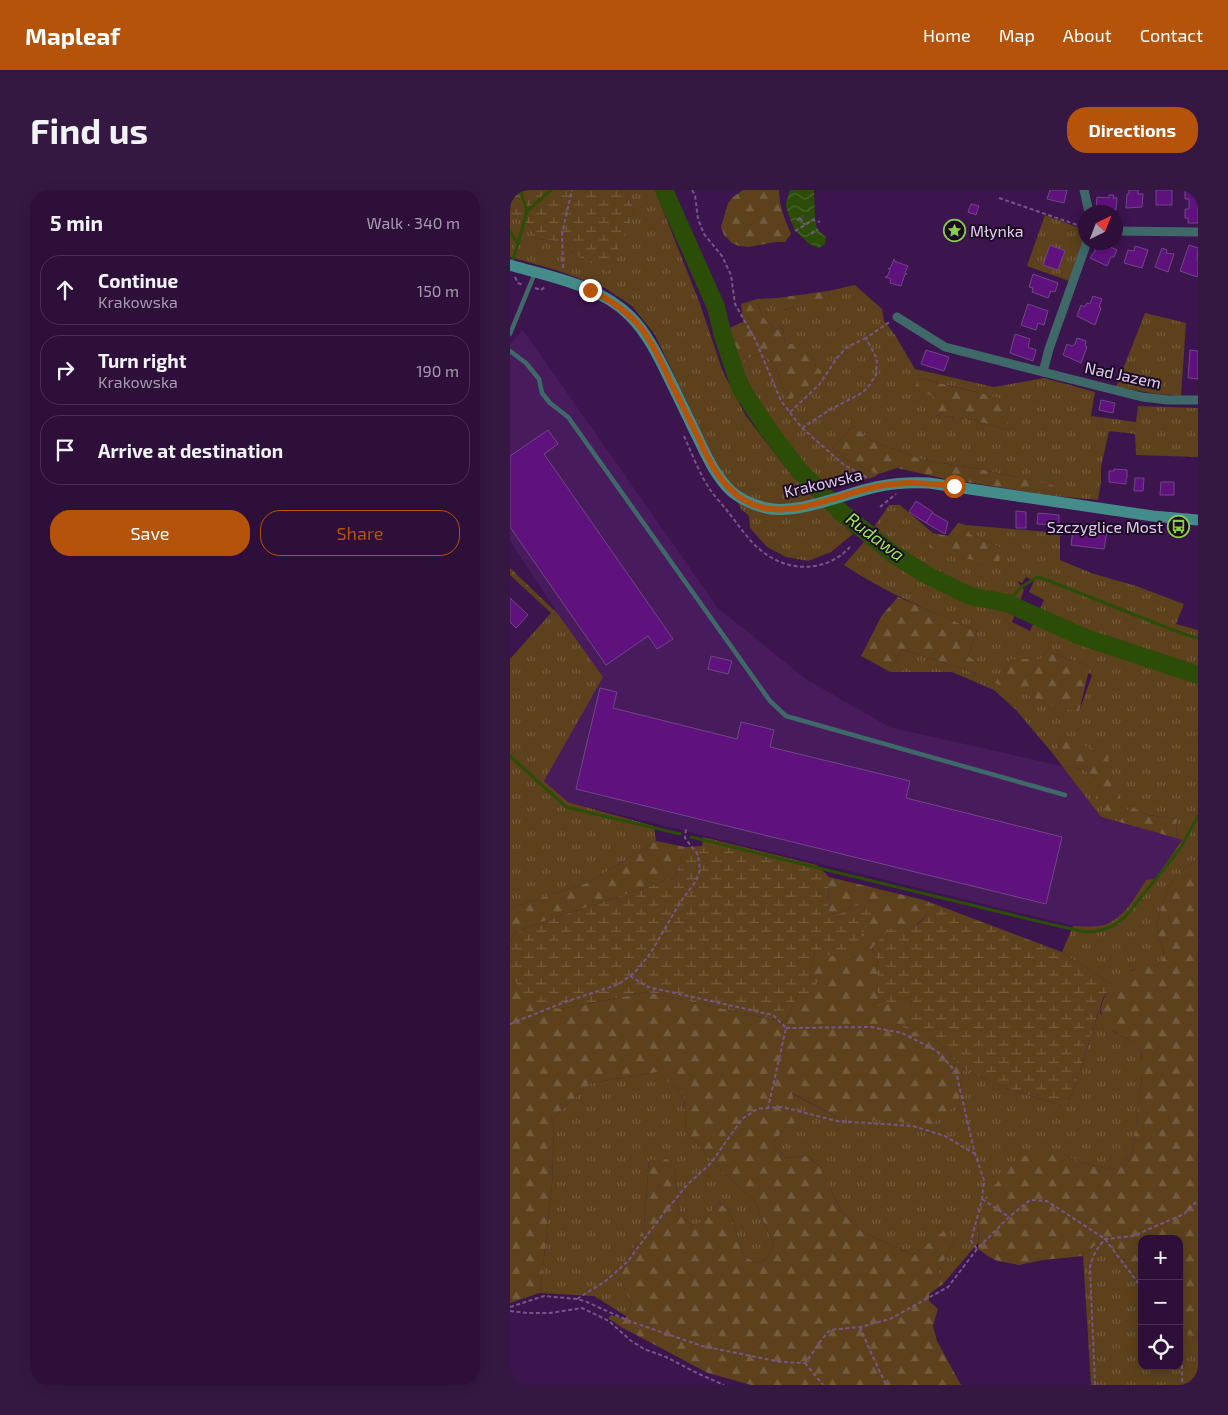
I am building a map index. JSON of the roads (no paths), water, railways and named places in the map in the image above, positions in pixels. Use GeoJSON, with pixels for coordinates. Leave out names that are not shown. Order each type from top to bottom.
{"type":"FeatureCollection","features":[{"type":"Feature","properties":{"kind":"street"},"geometry":{"type":"LineString","coordinates":[[1084,190],[1087,205]]}},
{"type":"Feature","properties":{"kind":"street"},"geometry":{"type":"LineString","coordinates":[[1123,231],[1198,232]]}},
{"type":"Feature","properties":{"kind":"street"},"geometry":{"type":"LineString","coordinates":[[1043,372],[1049,349],[1084,250]]}},
{"type":"Feature","properties":{"kind":"street","name":"Krakowska"},"geometry":{"type":"LineString","coordinates":[[510,265],[590,290],[612,302],[630,316],[642,330],[662,364],[714,470],[732,492],[749,502],[780,510],[798,508],[898,483],[929,483],[1153,516],[1198,520]]}},
{"type":"Feature","properties":{"kind":"street","name":"Nad Jazem"},"geometry":{"type":"LineString","coordinates":[[897,317],[945,347],[1142,397],[1168,400],[1198,400]]}},
{"type":"Feature","properties":{"kind":"lane"},"geometry":{"type":"LineString","coordinates":[[510,334],[535,273]]}},
{"type":"Feature","properties":{"kind":"lane"},"geometry":{"type":"LineString","coordinates":[[510,351],[526,363],[539,379],[542,392],[550,403],[568,417],[770,701],[786,716],[1065,795]]}},
{"type":"Feature","properties":{"kind":"water"},"geometry":{"type":"Polygon","coordinates":[[[790,190],[814,190],[817,229],[826,237],[825,244],[819,248],[809,244],[794,229],[786,207],[790,190]]]}},
{"type":"Feature","properties":{"kind":"waterway"},"geometry":{"type":"LineString","coordinates":[[520,190],[527,211]]}},
{"type":"Feature","properties":{"kind":"waterway"},"geometry":{"type":"LineString","coordinates":[[518,244],[527,211],[551,190]]}},
{"type":"Feature","properties":{"kind":"waterway","name":"Rudawa"},"geometry":{"type":"LineString","coordinates":[[664,190],[716,307],[723,336],[740,387],[767,428],[798,469],[840,511],[893,554],[927,575],[970,596],[1007,603],[1083,637],[1198,675]]}},
{"type":"Feature","properties":{"kind":"waterway"},"geometry":{"type":"LineString","coordinates":[[510,232],[518,244],[513,259]]}},
{"type":"Feature","properties":{"kind":"waterway"},"geometry":{"type":"LineString","coordinates":[[1007,603],[1020,588],[1037,577],[1198,638]]}},
{"type":"Feature","properties":{"kind":"waterway"},"geometry":{"type":"LineString","coordinates":[[510,756],[566,807],[680,834]]}},
{"type":"Feature","properties":{"kind":"waterway"},"geometry":{"type":"LineString","coordinates":[[691,837],[1041,922],[1092,932],[1112,926],[1125,917],[1181,847],[1198,816]]}},
{"type":"Feature","properties":{"kind":"place","name":"Młynka"},"geometry":{"type":"Point","coordinates":[954,231]}},
{"type":"Feature","properties":{"kind":"place","name":"Szczyglice Most"},"geometry":{"type":"Point","coordinates":[1179,527]}}]}
